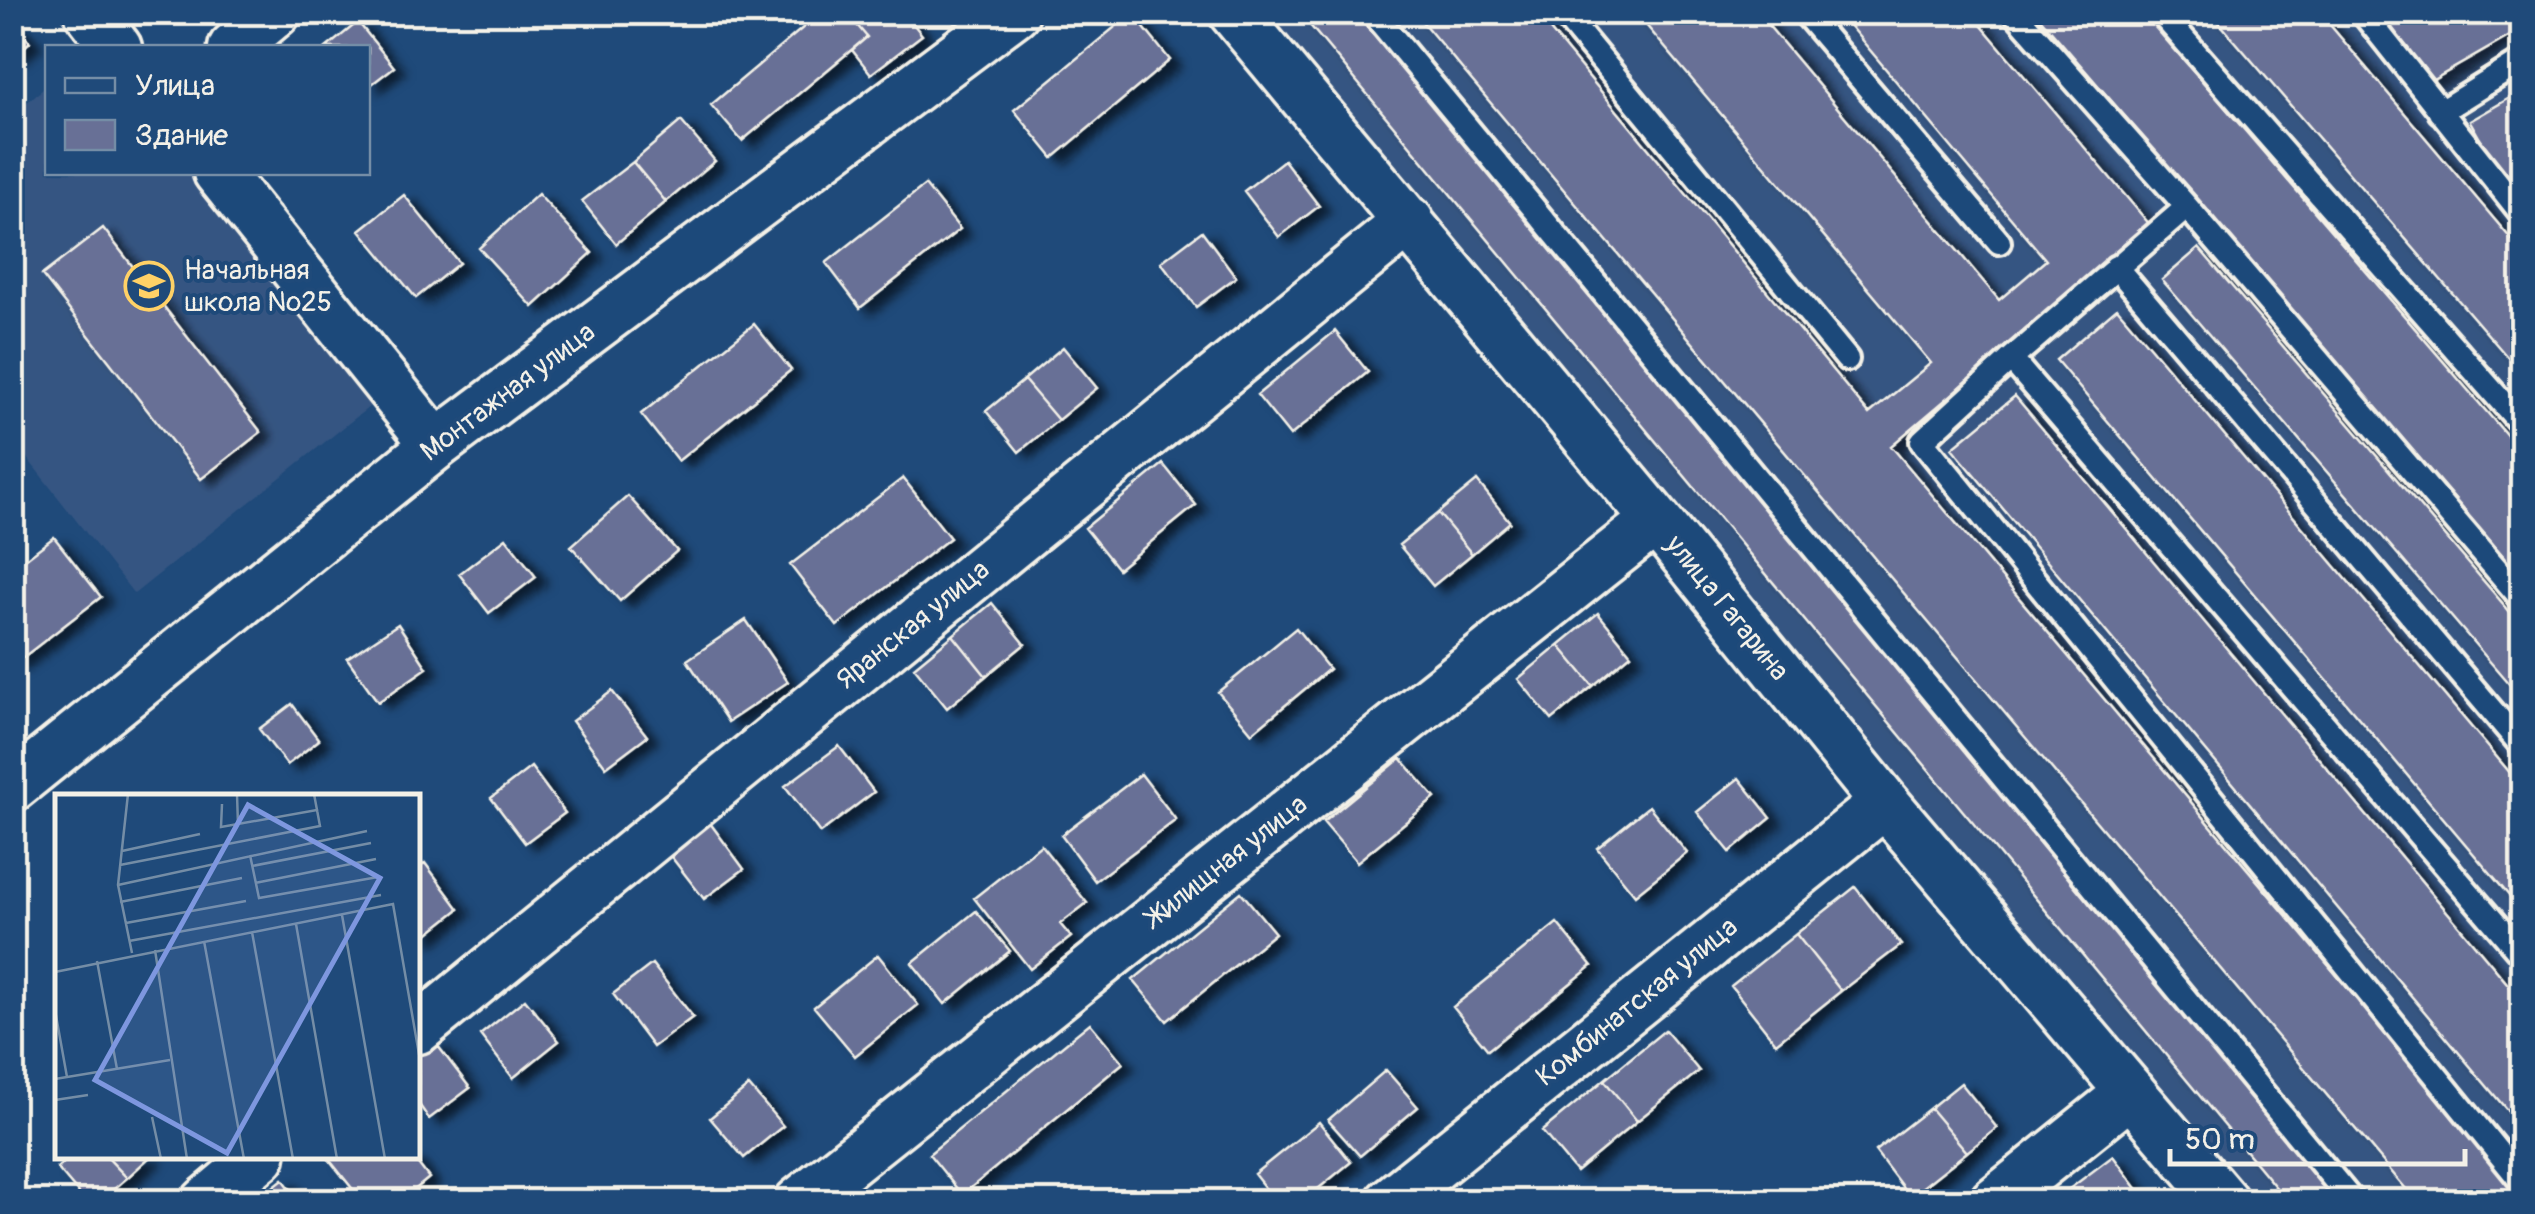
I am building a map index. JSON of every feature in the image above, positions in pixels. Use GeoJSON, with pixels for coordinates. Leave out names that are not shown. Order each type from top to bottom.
{"type":"FeatureCollection","features":[{"type":"Feature","properties":{"kind":"street"},"geometry":{"type":"LineString","coordinates":[[89,12],[116,45]]}},
{"type":"Feature","properties":{"kind":"street"},"geometry":{"type":"LineString","coordinates":[[237,45],[276,12]]}},
{"type":"Feature","properties":{"kind":"street","name":"Монтажная улица"},"geometry":{"type":"LineString","coordinates":[[12,787],[436,445],[1015,12]]}},
{"type":"Feature","properties":{"kind":"street","name":"улица Гагарина"},"geometry":{"type":"LineString","coordinates":[[1233,12],[1656,520],[1885,803],[2224,1202]]}},
{"type":"Feature","properties":{"kind":"street"},"geometry":{"type":"LineString","coordinates":[[220,175],[436,445]]}},
{"type":"Feature","properties":{"kind":"street","name":"Яранская улица"},"geometry":{"type":"LineString","coordinates":[[420,1027],[1408,221]]}},
{"type":"Feature","properties":{"kind":"street","name":"Жилищная улица"},"geometry":{"type":"LineString","coordinates":[[798,1202],[1656,520]]}},
{"type":"Feature","properties":{"kind":"street","name":"Комбинатская улица"},"geometry":{"type":"LineString","coordinates":[[1390,1202],[1885,803]]}},
{"type":"Feature","properties":{"kind":"street"},"geometry":{"type":"LineString","coordinates":[[1994,1202],[2130,1092]]}},
{"type":"Feature","properties":{"kind":"street"},"geometry":{"type":"LineString","coordinates":[[206,1202],[258,1159]]}},
{"type":"Feature","properties":{"kind":"lane"},"geometry":{"type":"LineString","coordinates":[[1372,12],[2354,1202]]}},
{"type":"Feature","properties":{"kind":"lane"},"geometry":{"type":"LineString","coordinates":[[1562,12],[1847,359]]}},
{"type":"Feature","properties":{"kind":"lane"},"geometry":{"type":"LineString","coordinates":[[1804,12],[1999,242]]}},
{"type":"Feature","properties":{"kind":"lane"},"geometry":{"type":"LineString","coordinates":[[2014,12],[2522,600]]}},
{"type":"Feature","properties":{"kind":"lane"},"geometry":{"type":"LineString","coordinates":[[2160,12],[2522,425]]}},
{"type":"Feature","properties":{"kind":"lane"},"geometry":{"type":"LineString","coordinates":[[2362,12],[2520,208]]}},
{"type":"Feature","properties":{"kind":"lane"},"geometry":{"type":"LineString","coordinates":[[2440,112],[2522,62]]}},
{"type":"Feature","properties":{"kind":"lane"},"geometry":{"type":"LineString","coordinates":[[2186,207],[1922,441],[2522,1182]]}},
{"type":"Feature","properties":{"kind":"lane"},"geometry":{"type":"LineString","coordinates":[[2116,266],[2522,746]]}},
{"type":"Feature","properties":{"kind":"lane"},"geometry":{"type":"LineString","coordinates":[[2011,359],[2522,955]]}},
{"type":"Feature","properties":{"kind":"shaded area"},"geometry":{"type":"Polygon","coordinates":[[[1261,13],[2522,13],[2522,1201],[2239,1201],[1261,13]]]}},
{"type":"Feature","properties":{"kind":"shaded area","name":"Начальная школа №25"},"geometry":{"type":"Polygon","coordinates":[[[45,88],[45,175],[196,175],[379,399],[134,594],[13,440],[13,113],[45,88]]]}},
{"type":"Feature","properties":{"kind":"building"},"geometry":{"type":"Polygon","coordinates":[[[804,12],[846,12],[867,37],[742,141],[711,105],[811,21],[804,12]]]}},
{"type":"Feature","properties":{"kind":"building"},"geometry":{"type":"Polygon","coordinates":[[[846,12],[904,12],[922,35],[871,74],[852,50],[867,37],[846,12]]]}},
{"type":"Feature","properties":{"kind":"building"},"geometry":{"type":"Polygon","coordinates":[[[1299,12],[1358,12],[2347,1202],[2288,1202],[1299,12]]]}},
{"type":"Feature","properties":{"kind":"building"},"geometry":{"type":"Polygon","coordinates":[[[1414,12],[1535,12],[1869,414],[1931,363],[1635,12],[1757,12],[1999,300],[2046,260],[1838,12],[1970,12],[2151,226],[1891,446],[2522,1195],[2522,1202],[2417,1202],[1414,12]]]}},
{"type":"Feature","properties":{"kind":"building"},"geometry":{"type":"Polygon","coordinates":[[[2035,12],[2143,12],[2522,453],[2522,578],[2035,12]]]}},
{"type":"Feature","properties":{"kind":"building"},"geometry":{"type":"Polygon","coordinates":[[[2210,12],[2319,12],[2522,252],[2522,374],[2210,12]]]}},
{"type":"Feature","properties":{"kind":"building"},"geometry":{"type":"Polygon","coordinates":[[[2403,12],[2522,12],[2522,29],[2426,84],[2388,21],[2403,12]]]}},
{"type":"Feature","properties":{"kind":"building"},"geometry":{"type":"Polygon","coordinates":[[[1132,13],[1170,60],[1053,158],[1014,110],[1132,13]]]}},
{"type":"Feature","properties":{"kind":"building"},"geometry":{"type":"Polygon","coordinates":[[[12,21],[30,42],[12,57],[12,21]]]}},
{"type":"Feature","properties":{"kind":"building"},"geometry":{"type":"Polygon","coordinates":[[[358,22],[394,67],[370,85],[370,45],[330,45],[358,22]]]}},
{"type":"Feature","properties":{"kind":"building"},"geometry":{"type":"Polygon","coordinates":[[[2522,91],[2522,182],[2509,190],[2470,121],[2522,91]]]}},
{"type":"Feature","properties":{"kind":"building"},"geometry":{"type":"Polygon","coordinates":[[[681,121],[715,161],[666,202],[633,162],[681,121]]]}},
{"type":"Feature","properties":{"kind":"building"},"geometry":{"type":"Polygon","coordinates":[[[1284,160],[1319,206],[1279,237],[1244,191],[1284,160]]]}},
{"type":"Feature","properties":{"kind":"building"},"geometry":{"type":"Polygon","coordinates":[[[633,162],[666,202],[616,244],[582,201],[633,162]]]}},
{"type":"Feature","properties":{"kind":"building"},"geometry":{"type":"Polygon","coordinates":[[[925,185],[960,229],[860,308],[826,263],[925,185]]]}},
{"type":"Feature","properties":{"kind":"building"},"geometry":{"type":"Polygon","coordinates":[[[538,194],[592,253],[533,307],[479,248],[538,194]]]}},
{"type":"Feature","properties":{"kind":"building"},"geometry":{"type":"Polygon","coordinates":[[[404,195],[459,263],[416,298],[360,230],[404,195]]]}},
{"type":"Feature","properties":{"kind":"building"},"geometry":{"type":"Polygon","coordinates":[[[103,228],[261,432],[201,479],[42,275],[103,228]]]}},
{"type":"Feature","properties":{"kind":"building"},"geometry":{"type":"Polygon","coordinates":[[[1202,231],[1236,277],[1196,307],[1161,262],[1202,231]]]}},
{"type":"Feature","properties":{"kind":"building"},"geometry":{"type":"Polygon","coordinates":[[[2199,248],[2522,626],[2522,699],[2162,280],[2199,248]]]}},
{"type":"Feature","properties":{"kind":"building"},"geometry":{"type":"Polygon","coordinates":[[[2117,308],[2522,787],[2522,911],[2056,360],[2117,308]]]}},
{"type":"Feature","properties":{"kind":"building"},"geometry":{"type":"Polygon","coordinates":[[[754,324],[791,370],[678,461],[641,414],[754,324]]]}},
{"type":"Feature","properties":{"kind":"building"},"geometry":{"type":"Polygon","coordinates":[[[1335,331],[1368,372],[1290,436],[1257,395],[1335,331]]]}},
{"type":"Feature","properties":{"kind":"building"},"geometry":{"type":"Polygon","coordinates":[[[1063,347],[1097,388],[1058,420],[1024,380],[1063,347]]]}},
{"type":"Feature","properties":{"kind":"building"},"geometry":{"type":"Polygon","coordinates":[[[1024,380],[1058,420],[1019,452],[986,411],[1024,380]]]}},
{"type":"Feature","properties":{"kind":"building"},"geometry":{"type":"Polygon","coordinates":[[[2015,396],[2522,1001],[2522,1128],[1952,448],[2015,396]]]}},
{"type":"Feature","properties":{"kind":"building"},"geometry":{"type":"Polygon","coordinates":[[[1163,464],[1196,505],[1118,569],[1085,528],[1163,464]]]}},
{"type":"Feature","properties":{"kind":"building"},"geometry":{"type":"Polygon","coordinates":[[[903,478],[950,538],[837,626],[790,565],[903,478]]]}},
{"type":"Feature","properties":{"kind":"building"},"geometry":{"type":"Polygon","coordinates":[[[1477,481],[1510,522],[1472,554],[1438,513],[1477,481]]]}},
{"type":"Feature","properties":{"kind":"building"},"geometry":{"type":"Polygon","coordinates":[[[628,496],[677,551],[620,601],[571,546],[628,496]]]}},
{"type":"Feature","properties":{"kind":"building"},"geometry":{"type":"Polygon","coordinates":[[[1438,513],[1472,554],[1433,586],[1399,545],[1438,513]]]}},
{"type":"Feature","properties":{"kind":"building"},"geometry":{"type":"Polygon","coordinates":[[[54,537],[101,597],[12,666],[12,569],[54,537]]]}},
{"type":"Feature","properties":{"kind":"building"},"geometry":{"type":"Polygon","coordinates":[[[506,538],[536,577],[489,613],[459,574],[506,538]]]}},
{"type":"Feature","properties":{"kind":"building"},"geometry":{"type":"Polygon","coordinates":[[[992,603],[1025,644],[986,676],[953,635],[992,603]]]}},
{"type":"Feature","properties":{"kind":"building"},"geometry":{"type":"Polygon","coordinates":[[[1598,613],[1631,654],[1593,686],[1559,645],[1598,613]]]}},
{"type":"Feature","properties":{"kind":"building"},"geometry":{"type":"Polygon","coordinates":[[[746,620],[788,682],[728,722],[687,660],[746,620]]]}},
{"type":"Feature","properties":{"kind":"building"},"geometry":{"type":"Polygon","coordinates":[[[398,624],[427,668],[378,702],[347,658],[398,624]]]}},
{"type":"Feature","properties":{"kind":"building"},"geometry":{"type":"Polygon","coordinates":[[[1296,628],[1329,669],[1252,733],[1218,692],[1296,628]]]}},
{"type":"Feature","properties":{"kind":"building"},"geometry":{"type":"Polygon","coordinates":[[[953,635],[986,676],[947,708],[914,667],[953,635]]]}},
{"type":"Feature","properties":{"kind":"building"},"geometry":{"type":"Polygon","coordinates":[[[1559,645],[1593,686],[1552,720],[1518,679],[1559,645]]]}},
{"type":"Feature","properties":{"kind":"building"},"geometry":{"type":"Polygon","coordinates":[[[612,691],[647,736],[606,767],[572,721],[612,691]]]}},
{"type":"Feature","properties":{"kind":"building"},"geometry":{"type":"Polygon","coordinates":[[[292,704],[319,740],[287,765],[259,729],[292,704]]]}},
{"type":"Feature","properties":{"kind":"building"},"geometry":{"type":"Polygon","coordinates":[[[839,746],[874,792],[820,833],[785,786],[839,746]]]}},
{"type":"Feature","properties":{"kind":"building"},"geometry":{"type":"Polygon","coordinates":[[[1401,758],[1435,798],[1357,862],[1323,822],[1401,758]]]}},
{"type":"Feature","properties":{"kind":"building"},"geometry":{"type":"Polygon","coordinates":[[[531,767],[565,813],[525,843],[491,798],[531,767]]]}},
{"type":"Feature","properties":{"kind":"building"},"geometry":{"type":"Polygon","coordinates":[[[1141,774],[1176,820],[1095,881],[1061,835],[1141,774]]]}},
{"type":"Feature","properties":{"kind":"building"},"geometry":{"type":"Polygon","coordinates":[[[1739,778],[1771,818],[1730,852],[1697,812],[1739,778]]]}},
{"type":"Feature","properties":{"kind":"building"},"geometry":{"type":"Polygon","coordinates":[[[1649,806],[1687,853],[1635,895],[1597,848],[1649,806]]]}},
{"type":"Feature","properties":{"kind":"building"},"geometry":{"type":"Polygon","coordinates":[[[710,823],[744,869],[704,899],[669,854],[710,823]]]}},
{"type":"Feature","properties":{"kind":"building"},"geometry":{"type":"Polygon","coordinates":[[[1041,845],[1087,903],[1060,924],[1071,937],[1030,969],[974,898],[1041,845]]]}},
{"type":"Feature","properties":{"kind":"building"},"geometry":{"type":"Polygon","coordinates":[[[425,863],[459,909],[420,940],[420,867],[425,863]]]}},
{"type":"Feature","properties":{"kind":"building"},"geometry":{"type":"Polygon","coordinates":[[[1855,887],[1901,945],[1841,991],[1796,934],[1855,887]]]}},
{"type":"Feature","properties":{"kind":"building"},"geometry":{"type":"Polygon","coordinates":[[[1241,892],[1275,933],[1167,1021],[1133,980],[1241,892]]]}},
{"type":"Feature","properties":{"kind":"building"},"geometry":{"type":"Polygon","coordinates":[[[976,911],[1010,951],[945,1004],[912,963],[976,911]]]}},
{"type":"Feature","properties":{"kind":"building"},"geometry":{"type":"Polygon","coordinates":[[[1557,923],[1592,966],[1488,1050],[1453,1007],[1557,923]]]}},
{"type":"Feature","properties":{"kind":"building"},"geometry":{"type":"Polygon","coordinates":[[[1796,934],[1841,991],[1776,1043],[1731,986],[1796,934]]]}},
{"type":"Feature","properties":{"kind":"building"},"geometry":{"type":"Polygon","coordinates":[[[878,955],[918,1005],[855,1056],[814,1007],[878,955]]]}},
{"type":"Feature","properties":{"kind":"building"},"geometry":{"type":"Polygon","coordinates":[[[652,964],[693,1017],[653,1047],[613,994],[652,964]]]}},
{"type":"Feature","properties":{"kind":"building"},"geometry":{"type":"Polygon","coordinates":[[[525,999],[559,1041],[513,1078],[480,1035],[525,999]]]}},
{"type":"Feature","properties":{"kind":"building"},"geometry":{"type":"Polygon","coordinates":[[[1090,1023],[1123,1063],[962,1195],[929,1154],[1090,1023]]]}},
{"type":"Feature","properties":{"kind":"building"},"geometry":{"type":"Polygon","coordinates":[[[1665,1030],[1699,1071],[1637,1121],[1604,1080],[1665,1030]]]}},
{"type":"Feature","properties":{"kind":"building"},"geometry":{"type":"Polygon","coordinates":[[[435,1042],[470,1088],[429,1119],[420,1106],[420,1054],[435,1042]]]}},
{"type":"Feature","properties":{"kind":"building"},"geometry":{"type":"Polygon","coordinates":[[[1386,1070],[1418,1107],[1360,1156],[1328,1120],[1386,1070]]]}},
{"type":"Feature","properties":{"kind":"building"},"geometry":{"type":"Polygon","coordinates":[[[1604,1080],[1637,1121],[1576,1172],[1542,1131],[1604,1080]]]}},
{"type":"Feature","properties":{"kind":"building"},"geometry":{"type":"Polygon","coordinates":[[[1961,1083],[1997,1128],[1967,1152],[1930,1108],[1961,1083]]]}},
{"type":"Feature","properties":{"kind":"building"},"geometry":{"type":"Polygon","coordinates":[[[749,1086],[783,1126],[744,1158],[710,1118],[749,1086]]]}},
{"type":"Feature","properties":{"kind":"building"},"geometry":{"type":"Polygon","coordinates":[[[1930,1108],[1967,1152],[1910,1197],[1875,1151],[1930,1108]]]}},
{"type":"Feature","properties":{"kind":"building"},"geometry":{"type":"Polygon","coordinates":[[[1319,1122],[1351,1162],[1302,1202],[1276,1202],[1254,1174],[1319,1122]]]}},
{"type":"Feature","properties":{"kind":"building"},"geometry":{"type":"Polygon","coordinates":[[[2113,1156],[2144,1198],[2139,1202],[2052,1202],[2113,1156]]]}},
{"type":"Feature","properties":{"kind":"building"},"geometry":{"type":"Polygon","coordinates":[[[68,1159],[109,1159],[127,1178],[99,1202],[86,1202],[57,1168],[68,1159]]]}},
{"type":"Feature","properties":{"kind":"building"},"geometry":{"type":"Polygon","coordinates":[[[109,1159],[148,1159],[127,1178],[109,1159]]]}},
{"type":"Feature","properties":{"kind":"building"},"geometry":{"type":"Polygon","coordinates":[[[329,1159],[414,1159],[429,1178],[400,1202],[363,1202],[329,1159]]]}},
{"type":"Feature","properties":{"kind":"building"},"geometry":{"type":"Polygon","coordinates":[[[283,1179],[300,1202],[254,1202],[283,1179]]]}},
{"type":"Feature","properties":{"kind":"place","name":"Начальная школа №25"},"geometry":{"type":"Point","coordinates":[149,286]}}]}
